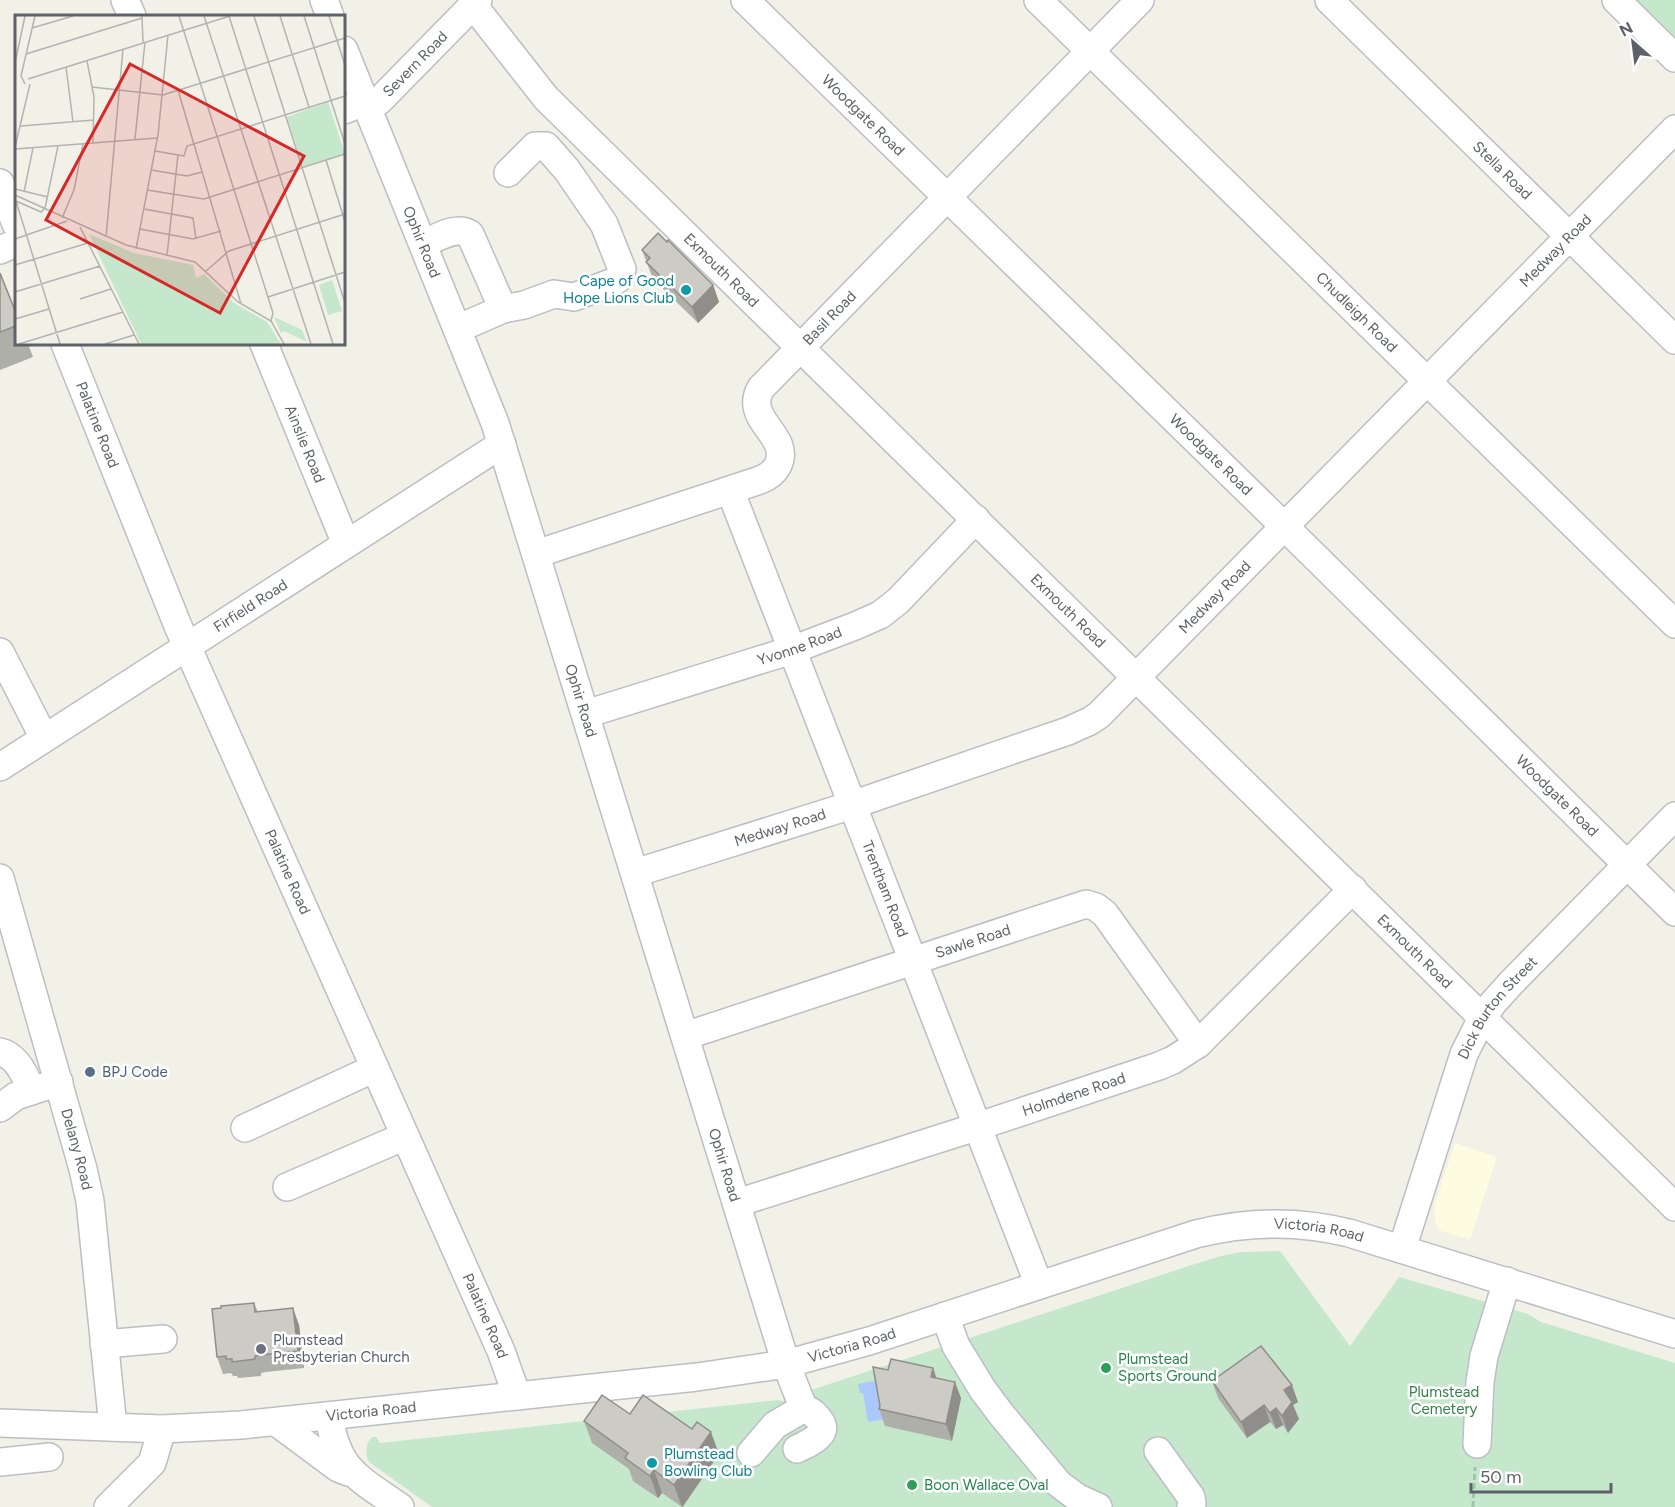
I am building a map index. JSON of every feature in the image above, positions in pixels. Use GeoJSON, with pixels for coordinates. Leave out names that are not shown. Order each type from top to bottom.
{"type":"FeatureCollection","features":[{"type":"Feature","properties":{"kind":"street"},"geometry":{"type":"LineString","coordinates":[[125,0],[132,15]]}},
{"type":"Feature","properties":{"kind":"street"},"geometry":{"type":"LineString","coordinates":[[324,0],[330,15]]}},
{"type":"Feature","properties":{"kind":"street","name":"Woodgate Road"},"geometry":{"type":"LineString","coordinates":[[745,0],[1285,526],[1675,912]]}},
{"type":"Feature","properties":{"kind":"street","name":"Chudleigh Road"},"geometry":{"type":"LineString","coordinates":[[1038,0],[1675,624]]}},
{"type":"Feature","properties":{"kind":"street","name":"Basil Road"},"geometry":{"type":"LineString","coordinates":[[536,554],[767,477],[777,468],[781,454],[780,448],[758,411],[757,399],[761,388],[1140,0]]}},
{"type":"Feature","properties":{"kind":"street","name":"Stella Road"},"geometry":{"type":"LineString","coordinates":[[1329,0],[1675,340]]}},
{"type":"Feature","properties":{"kind":"street"},"geometry":{"type":"LineString","coordinates":[[1616,0],[1675,58]]}},
{"type":"Feature","properties":{"kind":"street","name":"Severn Road"},"geometry":{"type":"LineString","coordinates":[[354,107],[379,101],[475,3]]}},
{"type":"Feature","properties":{"kind":"street","name":"Exmouth Road"},"geometry":{"type":"LineString","coordinates":[[475,3],[546,98],[1675,1207]]}},
{"type":"Feature","properties":{"kind":"street","name":"Ophir Road"},"geometry":{"type":"LineString","coordinates":[[345,56],[354,107],[423,244],[495,423],[786,1364],[804,1408],[815,1415],[822,1425],[823,1432],[819,1437],[797,1449]]}},
{"type":"Feature","properties":{"kind":"street","name":"Medway Road"},"geometry":{"type":"LineString","coordinates":[[635,873],[852,805],[1081,726],[1099,715],[1675,129]]}},
{"type":"Feature","properties":{"kind":"street"},"geometry":{"type":"LineString","coordinates":[[457,329],[503,309],[524,305],[554,294],[578,296],[618,279],[622,269],[604,224],[567,170],[546,146],[535,146],[530,149],[508,173]]}},
{"type":"Feature","properties":{"kind":"street"},"geometry":{"type":"LineString","coordinates":[[0,183],[15,221]]}},
{"type":"Feature","properties":{"kind":"street"},"geometry":{"type":"LineString","coordinates":[[423,244],[455,231],[466,231],[470,234],[503,309]]}},
{"type":"Feature","properties":{"kind":"street"},"geometry":{"type":"LineString","coordinates":[[0,250],[15,243]]}},
{"type":"Feature","properties":{"kind":"street","name":"Palatine Road"},"geometry":{"type":"LineString","coordinates":[[65,345],[187,646],[501,1351],[517,1396]]}},
{"type":"Feature","properties":{"kind":"street","name":"Ainslie Road"},"geometry":{"type":"LineString","coordinates":[[264,345],[346,544]]}},
{"type":"Feature","properties":{"kind":"street","name":"Firfield Road"},"geometry":{"type":"LineString","coordinates":[[0,766],[502,444]]}},
{"type":"Feature","properties":{"kind":"street","name":"Trentham Road"},"geometry":{"type":"LineString","coordinates":[[730,490],[1039,1285]]}},
{"type":"Feature","properties":{"kind":"street","name":"Yvonne Road"},"geometry":{"type":"LineString","coordinates":[[586,714],[792,650],[880,615],[898,601],[976,519]]}},
{"type":"Feature","properties":{"kind":"street"},"geometry":{"type":"LineString","coordinates":[[0,652],[44,738]]}},
{"type":"Feature","properties":{"kind":"street","name":"Dick Burton Street"},"geometry":{"type":"LineString","coordinates":[[1402,1249],[1464,1054],[1482,1018],[1511,983],[1675,816]]}},
{"type":"Feature","properties":{"kind":"street","name":"Delany Road"},"geometry":{"type":"LineString","coordinates":[[0,879],[77,1144],[90,1201],[113,1427]]}},
{"type":"Feature","properties":{"kind":"street","name":"Holmdene Road"},"geometry":{"type":"LineString","coordinates":[[736,1203],[976,1127],[1173,1060],[1198,1044],[1353,889]]}},
{"type":"Feature","properties":{"kind":"street","name":"Sawle Road"},"geometry":{"type":"LineString","coordinates":[[685,1036],[1081,904],[1091,904],[1105,914],[1198,1044]]}},
{"type":"Feature","properties":{"kind":"street"},"geometry":{"type":"LineString","coordinates":[[0,1052],[10,1056],[25,1074],[31,1091]]}},
{"type":"Feature","properties":{"kind":"street"},"geometry":{"type":"LineString","coordinates":[[245,1128],[375,1068]]}},
{"type":"Feature","properties":{"kind":"street"},"geometry":{"type":"LineString","coordinates":[[0,1108],[14,1097],[59,1082]]}},
{"type":"Feature","properties":{"kind":"street"},"geometry":{"type":"LineString","coordinates":[[287,1187],[405,1136]]}},
{"type":"Feature","properties":{"kind":"street","name":"Victoria Road"},"geometry":{"type":"LineString","coordinates":[[0,1423],[162,1429],[276,1422],[697,1377],[786,1364],[869,1341],[1196,1234],[1238,1225],[1278,1223],[1322,1227],[1357,1235],[1675,1334]]}},
{"type":"Feature","properties":{"kind":"street"},"geometry":{"type":"LineString","coordinates":[[1477,1444],[1480,1382],[1484,1356],[1507,1281]]}},
{"type":"Feature","properties":{"kind":"street"},"geometry":{"type":"LineString","coordinates":[[945,1316],[956,1346],[1001,1414],[1059,1484],[1078,1498],[1098,1507]]}},
{"type":"Feature","properties":{"kind":"street"},"geometry":{"type":"LineString","coordinates":[[105,1344],[163,1339]]}},
{"type":"Feature","properties":{"kind":"street"},"geometry":{"type":"LineString","coordinates":[[751,1453],[775,1425],[804,1408]]}},
{"type":"Feature","properties":{"kind":"street"},"geometry":{"type":"LineString","coordinates":[[329,1416],[332,1437],[337,1450],[354,1475]]}},
{"type":"Feature","properties":{"kind":"street"},"geometry":{"type":"LineString","coordinates":[[276,1422],[338,1468],[354,1475],[400,1507]]}},
{"type":"Feature","properties":{"kind":"street"},"geometry":{"type":"LineString","coordinates":[[108,1507],[152,1463],[162,1429]]}},
{"type":"Feature","properties":{"kind":"street"},"geometry":{"type":"LineString","coordinates":[[1158,1451],[1191,1497],[1191,1507]]}},
{"type":"Feature","properties":{"kind":"street"},"geometry":{"type":"LineString","coordinates":[[0,1462],[49,1457]]}},
{"type":"Feature","properties":{"kind":"path"},"geometry":{"type":"LineString","coordinates":[[1473,1507],[1477,1444]]}},
{"type":"Feature","properties":{"kind":"shaded area"},"geometry":{"type":"Polygon","coordinates":[[[1455,1143],[1497,1157],[1470,1240],[1441,1231],[1436,1224],[1434,1207],[1455,1143]]]}},
{"type":"Feature","properties":{"kind":"green space"},"geometry":{"type":"Polygon","coordinates":[[[1628,0],[1675,0],[1675,46],[1628,0]]]}},
{"type":"Feature","properties":{"kind":"green space","name":"Plumstead Sports Ground"},"geometry":{"type":"Polygon","coordinates":[[[1280,1251],[1350,1346],[1399,1277],[1528,1314],[1541,1322],[1675,1363],[1675,1507],[432,1507],[369,1462],[367,1456],[366,1449],[372,1437],[376,1437],[380,1443],[796,1400],[811,1390],[1221,1256],[1241,1252],[1280,1251]]]}},
{"type":"Feature","properties":{"kind":"water"},"geometry":{"type":"Polygon","coordinates":[[[879,1380],[886,1419],[868,1422],[863,1393],[860,1393],[858,1384],[879,1380]]]}},
{"type":"Feature","properties":{"kind":"building","name":"Cape of Good Hope Lions Club"},"geometry":{"type":"Polygon","coordinates":[[[658,233],[713,285],[692,307],[646,262],[650,258],[642,250],[658,233]]]}},
{"type":"Feature","properties":{"kind":"building"},"geometry":{"type":"Polygon","coordinates":[[[0,273],[15,310],[15,326],[0,332],[0,273]]]}},
{"type":"Feature","properties":{"kind":"building","name":"Plumstead Presbyterian Church"},"geometry":{"type":"Polygon","coordinates":[[[254,1303],[255,1312],[293,1308],[298,1351],[260,1355],[255,1356],[255,1359],[232,1362],[232,1359],[226,1359],[226,1356],[217,1357],[212,1309],[254,1303]]]}},
{"type":"Feature","properties":{"kind":"building"},"geometry":{"type":"Polygon","coordinates":[[[1261,1346],[1292,1385],[1284,1390],[1292,1402],[1282,1416],[1276,1408],[1270,1413],[1264,1405],[1241,1422],[1212,1381],[1261,1346]]]}},
{"type":"Feature","properties":{"kind":"building"},"geometry":{"type":"Polygon","coordinates":[[[891,1359],[933,1368],[931,1377],[955,1382],[946,1424],[879,1409],[873,1367],[888,1370],[891,1359]]]}},
{"type":"Feature","properties":{"kind":"building"},"geometry":{"type":"Polygon","coordinates":[[[602,1395],[630,1414],[643,1395],[692,1429],[697,1422],[711,1432],[674,1485],[654,1470],[650,1476],[625,1458],[628,1453],[584,1421],[602,1395]]]}},
{"type":"Feature","properties":{"kind":"place","name":"Cape of Good Hope Lions Club"},"geometry":{"type":"Point","coordinates":[686,290]}},
{"type":"Feature","properties":{"kind":"place","name":"BPJ Code"},"geometry":{"type":"Point","coordinates":[90,1072]}},
{"type":"Feature","properties":{"kind":"place","name":"Plumstead Presbyterian Church"},"geometry":{"type":"Point","coordinates":[261,1349]}},
{"type":"Feature","properties":{"kind":"place","name":"Plumstead Sports Ground"},"geometry":{"type":"Point","coordinates":[1106,1368]}},
{"type":"Feature","properties":{"kind":"place","name":"Plumstead Bowling Club"},"geometry":{"type":"Point","coordinates":[652,1463]}},
{"type":"Feature","properties":{"kind":"place","name":"Boon Wallace Oval"},"geometry":{"type":"Point","coordinates":[912,1485]}},
{"type":"Feature","properties":{"kind":"park label","name":"Plumstead Cemetery"},"geometry":{"type":"Point","coordinates":[1444,1400]}}]}
